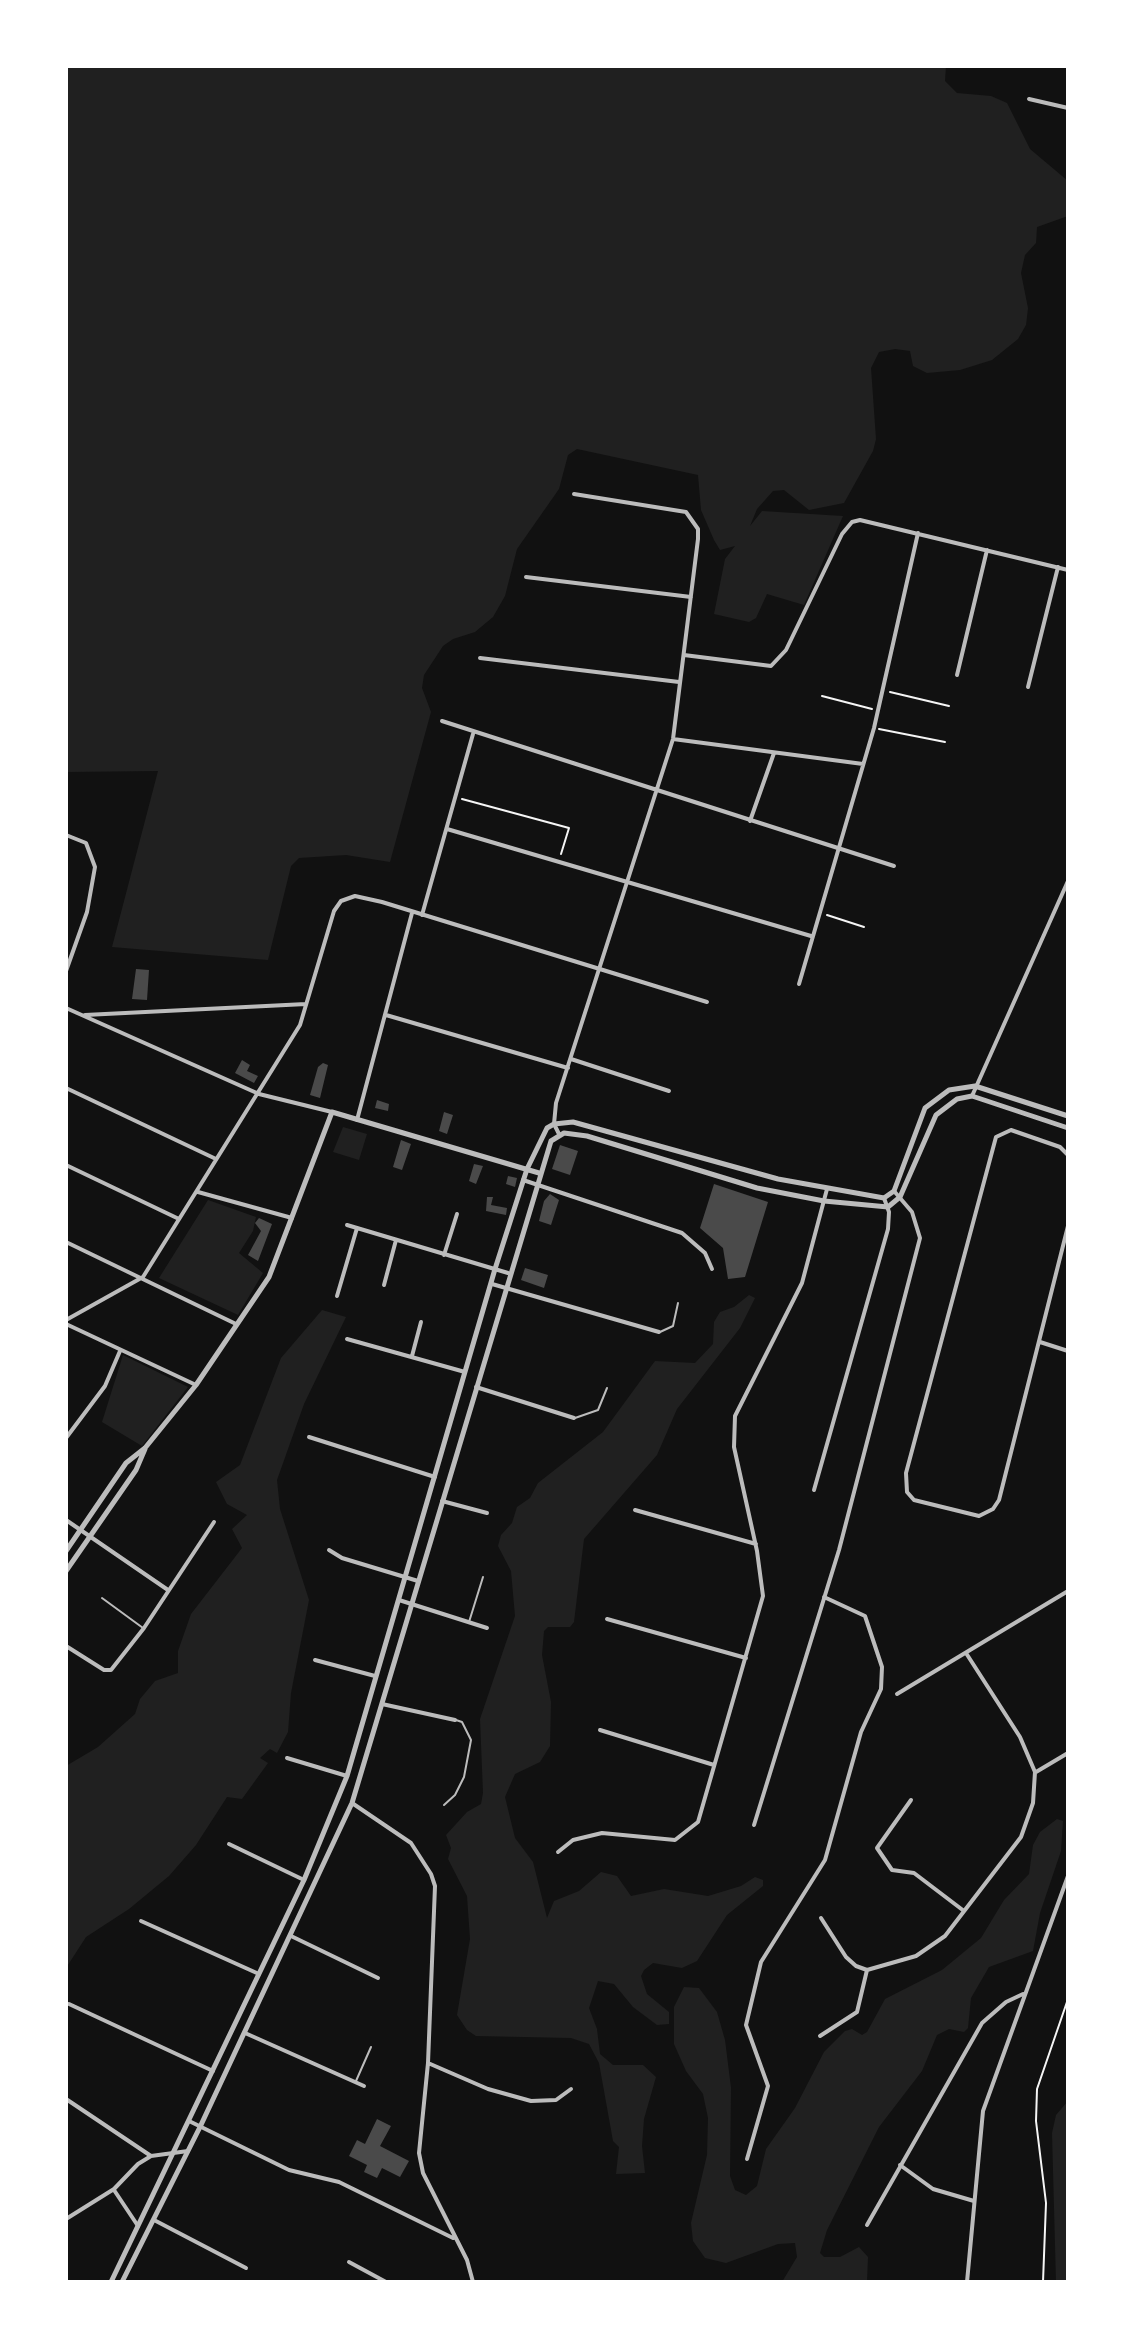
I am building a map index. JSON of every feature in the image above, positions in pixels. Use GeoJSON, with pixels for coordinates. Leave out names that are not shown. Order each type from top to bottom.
{"type":"FeatureCollection","features":[{"type":"Feature","properties":{"kind":"street"},"geometry":{"type":"LineString","coordinates":[[1029,99],[1068,108]]}},
{"type":"Feature","properties":{"kind":"street"},"geometry":{"type":"LineString","coordinates":[[559,1134],[554,1124],[556,1103],[673,739],[698,539],[690,515],[574,494]]}},
{"type":"Feature","properties":{"kind":"street"},"geometry":{"type":"LineString","coordinates":[[684,655],[771,666],[786,650],[831,556],[852,522],[870,519],[1068,570]]}},
{"type":"Feature","properties":{"kind":"street"},"geometry":{"type":"LineString","coordinates":[[799,984],[874,728],[918,533]]}},
{"type":"Feature","properties":{"kind":"street"},"geometry":{"type":"LineString","coordinates":[[957,675],[987,550]]}},
{"type":"Feature","properties":{"kind":"street"},"geometry":{"type":"LineString","coordinates":[[1028,687],[1058,567]]}},
{"type":"Feature","properties":{"kind":"street"},"geometry":{"type":"LineString","coordinates":[[526,577],[691,597]]}},
{"type":"Feature","properties":{"kind":"street"},"geometry":{"type":"LineString","coordinates":[[480,658],[679,682]]}},
{"type":"Feature","properties":{"kind":"street"},"geometry":{"type":"LineString","coordinates":[[442,721],[473,734],[894,866]]}},
{"type":"Feature","properties":{"kind":"street"},"geometry":{"type":"LineString","coordinates":[[422,915],[473,734]]}},
{"type":"Feature","properties":{"kind":"street"},"geometry":{"type":"LineString","coordinates":[[673,739],[863,764]]}},
{"type":"Feature","properties":{"kind":"street"},"geometry":{"type":"LineString","coordinates":[[750,821],[774,753]]}},
{"type":"Feature","properties":{"kind":"street"},"geometry":{"type":"LineString","coordinates":[[447,829],[811,936]]}},
{"type":"Feature","properties":{"kind":"street"},"geometry":{"type":"LineString","coordinates":[[66,835],[86,843],[94,858],[87,912],[66,971]]}},
{"type":"Feature","properties":{"kind":"street"},"geometry":{"type":"LineString","coordinates":[[972,1096],[1068,881]]}},
{"type":"Feature","properties":{"kind":"street"},"geometry":{"type":"LineString","coordinates":[[66,1322],[143,1277],[300,1025],[326,935],[341,901],[355,896],[707,1002]]}},
{"type":"Feature","properties":{"kind":"street"},"geometry":{"type":"LineString","coordinates":[[357,1120],[412,913]]}},
{"type":"Feature","properties":{"kind":"street"},"geometry":{"type":"LineString","coordinates":[[81,1015],[306,1004]]}},
{"type":"Feature","properties":{"kind":"street"},"geometry":{"type":"LineString","coordinates":[[66,1008],[259,1094],[332,1112],[539,1173]]}},
{"type":"Feature","properties":{"kind":"street"},"geometry":{"type":"LineString","coordinates":[[386,1015],[568,1068]]}},
{"type":"Feature","properties":{"kind":"street"},"geometry":{"type":"LineString","coordinates":[[571,1059],[669,1091]]}},
{"type":"Feature","properties":{"kind":"street"},"geometry":{"type":"LineString","coordinates":[[111,2282],[140,2228],[304,1880],[347,1776],[495,1269],[540,1137],[554,1124],[573,1122],[729,1166],[827,1189],[884,1198],[894,1191],[925,1108],[949,1090],[975,1086],[1068,1116]]}},
{"type":"Feature","properties":{"kind":"street"},"geometry":{"type":"LineString","coordinates":[[66,1088],[216,1159]]}},
{"type":"Feature","properties":{"kind":"street"},"geometry":{"type":"LineString","coordinates":[[122,2282],[200,2127],[352,1803],[508,1273],[551,1141],[559,1134],[587,1136],[757,1188],[824,1201],[888,1207],[900,1197],[936,1115],[957,1099],[972,1096],[1068,1128]]}},
{"type":"Feature","properties":{"kind":"street"},"geometry":{"type":"LineString","coordinates":[[66,1551],[126,1463],[145,1448],[196,1385],[269,1277],[332,1112]]}},
{"type":"Feature","properties":{"kind":"street"},"geometry":{"type":"LineString","coordinates":[[1068,1155],[1060,1147],[1011,1130],[996,1137],[906,1473],[907,1492],[914,1500],[979,1516],[993,1509],[999,1500],[1068,1226]]}},
{"type":"Feature","properties":{"kind":"street"},"geometry":{"type":"LineString","coordinates":[[66,1165],[179,1219]]}},
{"type":"Feature","properties":{"kind":"street"},"geometry":{"type":"LineString","coordinates":[[523,1180],[682,1233],[705,1253],[712,1269]]}},
{"type":"Feature","properties":{"kind":"street"},"geometry":{"type":"LineString","coordinates":[[558,1852],[573,1840],[602,1833],[675,1840],[693,1829],[701,1815],[763,1596],[756,1544],[734,1447],[735,1416],[802,1283],[827,1189]]}},
{"type":"Feature","properties":{"kind":"street"},"geometry":{"type":"LineString","coordinates":[[754,1825],[824,1597],[920,1238],[912,1212],[894,1191]]}},
{"type":"Feature","properties":{"kind":"street"},"geometry":{"type":"LineString","coordinates":[[198,1192],[294,1218]]}},
{"type":"Feature","properties":{"kind":"street"},"geometry":{"type":"LineString","coordinates":[[814,1490],[888,1229],[888,1207],[884,1198]]}},
{"type":"Feature","properties":{"kind":"street"},"geometry":{"type":"LineString","coordinates":[[444,1255],[457,1214]]}},
{"type":"Feature","properties":{"kind":"street"},"geometry":{"type":"LineString","coordinates":[[347,1225],[508,1273]]}},
{"type":"Feature","properties":{"kind":"street"},"geometry":{"type":"LineString","coordinates":[[337,1296],[357,1228]]}},
{"type":"Feature","properties":{"kind":"street"},"geometry":{"type":"LineString","coordinates":[[384,1285],[396,1240]]}},
{"type":"Feature","properties":{"kind":"street"},"geometry":{"type":"LineString","coordinates":[[66,1242],[238,1325]]}},
{"type":"Feature","properties":{"kind":"street"},"geometry":{"type":"LineString","coordinates":[[492,1284],[659,1332]]}},
{"type":"Feature","properties":{"kind":"street"},"geometry":{"type":"LineString","coordinates":[[66,1322],[120,1351],[196,1385]]}},
{"type":"Feature","properties":{"kind":"street"},"geometry":{"type":"LineString","coordinates":[[412,1356],[421,1322]]}},
{"type":"Feature","properties":{"kind":"street"},"geometry":{"type":"LineString","coordinates":[[347,1339],[467,1373]]}},
{"type":"Feature","properties":{"kind":"street"},"geometry":{"type":"LineString","coordinates":[[1040,1342],[1068,1351]]}},
{"type":"Feature","properties":{"kind":"street"},"geometry":{"type":"LineString","coordinates":[[66,1438],[105,1386],[120,1351]]}},
{"type":"Feature","properties":{"kind":"street"},"geometry":{"type":"LineString","coordinates":[[476,1387],[574,1418]]}},
{"type":"Feature","properties":{"kind":"street"},"geometry":{"type":"LineString","coordinates":[[309,1437],[435,1477]]}},
{"type":"Feature","properties":{"kind":"street"},"geometry":{"type":"LineString","coordinates":[[66,1571],[136,1470],[145,1448]]}},
{"type":"Feature","properties":{"kind":"street"},"geometry":{"type":"LineString","coordinates":[[442,1501],[487,1513]]}},
{"type":"Feature","properties":{"kind":"street"},"geometry":{"type":"LineString","coordinates":[[635,1510],[756,1544]]}},
{"type":"Feature","properties":{"kind":"street"},"geometry":{"type":"LineString","coordinates":[[66,1520],[168,1590]]}},
{"type":"Feature","properties":{"kind":"street"},"geometry":{"type":"LineString","coordinates":[[66,1646],[104,1670],[111,1670],[144,1628],[214,1522]]}},
{"type":"Feature","properties":{"kind":"street"},"geometry":{"type":"LineString","coordinates":[[329,1550],[342,1558],[418,1581]]}},
{"type":"Feature","properties":{"kind":"street"},"geometry":{"type":"LineString","coordinates":[[897,1694],[1068,1591]]}},
{"type":"Feature","properties":{"kind":"street"},"geometry":{"type":"LineString","coordinates":[[747,2159],[768,2086],[746,2025],[761,1962],[825,1860],[861,1732],[881,1689],[882,1667],[861,1612],[824,1597]]}},
{"type":"Feature","properties":{"kind":"street"},"geometry":{"type":"LineString","coordinates":[[399,1600],[487,1628]]}},
{"type":"Feature","properties":{"kind":"street"},"geometry":{"type":"LineString","coordinates":[[607,1619],[746,1658]]}},
{"type":"Feature","properties":{"kind":"street"},"geometry":{"type":"LineString","coordinates":[[821,1918],[846,1957],[867,1970],[916,1956],[934,1947],[1021,1837],[1033,1803],[1035,1772],[1020,1737],[966,1653]]}},
{"type":"Feature","properties":{"kind":"street"},"geometry":{"type":"LineString","coordinates":[[315,1660],[378,1677]]}},
{"type":"Feature","properties":{"kind":"street"},"geometry":{"type":"LineString","coordinates":[[382,1704],[455,1720]]}},
{"type":"Feature","properties":{"kind":"street"},"geometry":{"type":"LineString","coordinates":[[600,1730],[714,1765]]}},
{"type":"Feature","properties":{"kind":"street"},"geometry":{"type":"LineString","coordinates":[[1035,1772],[1068,1753]]}},
{"type":"Feature","properties":{"kind":"street"},"geometry":{"type":"LineString","coordinates":[[287,1758],[347,1776]]}},
{"type":"Feature","properties":{"kind":"street"},"geometry":{"type":"LineString","coordinates":[[911,1800],[877,1848],[892,1870],[914,1873],[964,1911]]}},
{"type":"Feature","properties":{"kind":"street"},"geometry":{"type":"LineString","coordinates":[[352,1803],[411,1843],[435,1886],[428,2063],[419,2153],[423,2173],[473,2282]]}},
{"type":"Feature","properties":{"kind":"street"},"geometry":{"type":"LineString","coordinates":[[229,1844],[304,1880]]}},
{"type":"Feature","properties":{"kind":"street"},"geometry":{"type":"LineString","coordinates":[[967,2282],[983,2111],[1068,1876]]}},
{"type":"Feature","properties":{"kind":"street"},"geometry":{"type":"LineString","coordinates":[[141,1921],[259,1974]]}},
{"type":"Feature","properties":{"kind":"street"},"geometry":{"type":"LineString","coordinates":[[288,1935],[378,1978]]}},
{"type":"Feature","properties":{"kind":"street"},"geometry":{"type":"LineString","coordinates":[[820,2036],[857,2012],[867,1970]]}},
{"type":"Feature","properties":{"kind":"street"},"geometry":{"type":"LineString","coordinates":[[867,2225],[982,2023],[1006,2002],[1025,1993]]}},
{"type":"Feature","properties":{"kind":"street"},"geometry":{"type":"LineString","coordinates":[[69,2004],[213,2071]]}},
{"type":"Feature","properties":{"kind":"street"},"geometry":{"type":"LineString","coordinates":[[242,2032],[364,2086]]}},
{"type":"Feature","properties":{"kind":"street"},"geometry":{"type":"LineString","coordinates":[[428,2063],[488,2089],[531,2101],[556,2100],[571,2089]]}},
{"type":"Feature","properties":{"kind":"street"},"geometry":{"type":"LineString","coordinates":[[66,2099],[151,2156]]}},
{"type":"Feature","properties":{"kind":"street"},"geometry":{"type":"LineString","coordinates":[[189,2121],[289,2170],[339,2182],[454,2239]]}},
{"type":"Feature","properties":{"kind":"street"},"geometry":{"type":"LineString","coordinates":[[66,2219],[114,2189],[138,2164],[151,2156],[188,2151]]}},
{"type":"Feature","properties":{"kind":"street"},"geometry":{"type":"LineString","coordinates":[[900,2165],[933,2189],[974,2201]]}},
{"type":"Feature","properties":{"kind":"street"},"geometry":{"type":"LineString","coordinates":[[114,2189],[140,2228]]}},
{"type":"Feature","properties":{"kind":"street"},"geometry":{"type":"LineString","coordinates":[[154,2220],[246,2268]]}},
{"type":"Feature","properties":{"kind":"street"},"geometry":{"type":"LineString","coordinates":[[349,2262],[386,2282]]}},
{"type":"Feature","properties":{"kind":"lane"},"geometry":{"type":"LineString","coordinates":[[659,1332],[673,1326],[678,1303]]}},
{"type":"Feature","properties":{"kind":"lane"},"geometry":{"type":"LineString","coordinates":[[574,1418],[598,1410],[607,1388]]}},
{"type":"Feature","properties":{"kind":"lane"},"geometry":{"type":"LineString","coordinates":[[469,1622],[483,1577]]}},
{"type":"Feature","properties":{"kind":"lane"},"geometry":{"type":"LineString","coordinates":[[102,1598],[144,1628]]}},
{"type":"Feature","properties":{"kind":"lane"},"geometry":{"type":"LineString","coordinates":[[444,1805],[455,1795],[464,1777],[471,1740],[462,1722],[455,1720]]}},
{"type":"Feature","properties":{"kind":"lane"},"geometry":{"type":"LineString","coordinates":[[356,2082],[371,2047]]}},
{"type":"Feature","properties":{"kind":"path"},"geometry":{"type":"LineString","coordinates":[[881,690],[949,706]]}},
{"type":"Feature","properties":{"kind":"path"},"geometry":{"type":"LineString","coordinates":[[822,696],[877,710]]}},
{"type":"Feature","properties":{"kind":"path"},"geometry":{"type":"LineString","coordinates":[[874,728],[945,742]]}},
{"type":"Feature","properties":{"kind":"path"},"geometry":{"type":"LineString","coordinates":[[453,797],[569,828],[559,861]]}},
{"type":"Feature","properties":{"kind":"path"},"geometry":{"type":"LineString","coordinates":[[818,912],[864,927]]}},
{"type":"Feature","properties":{"kind":"path"},"geometry":{"type":"LineString","coordinates":[[1043,2282],[1046,2203],[1036,2121],[1037,2089],[1068,1999]]}},
{"type":"Feature","properties":{"kind":"shaded area"},"geometry":{"type":"Polygon","coordinates":[[[66,66],[946,66],[945,81],[957,93],[991,96],[1007,103],[1030,149],[1068,181],[1068,216],[1037,227],[1036,243],[1025,255],[1021,273],[1028,308],[1026,325],[1018,339],[992,360],[960,370],[927,373],[913,366],[910,351],[895,349],[879,352],[871,368],[876,439],[873,451],[844,503],[809,510],[784,490],[773,491],[757,509],[750,526],[762,511],[843,516],[804,605],[767,594],[756,618],[749,622],[714,614],[725,559],[735,546],[720,550],[714,540],[701,510],[698,475],[577,449],[568,455],[559,489],[517,549],[505,596],[493,617],[475,632],[453,639],[443,646],[424,675],[422,688],[431,712],[390,862],[346,855],[299,858],[291,866],[268,960],[112,947],[158,771],[66,772],[66,66]]]}},
{"type":"Feature","properties":{"kind":"shaded area"},"geometry":{"type":"Polygon","coordinates":[[[343,1127],[367,1134],[359,1160],[333,1152],[343,1127]]]}},
{"type":"Feature","properties":{"kind":"shaded area"},"geometry":{"type":"Polygon","coordinates":[[[208,1200],[256,1217],[253,1231],[239,1253],[263,1273],[238,1315],[159,1278],[208,1200]]]}},
{"type":"Feature","properties":{"kind":"shaded area"},"geometry":{"type":"Polygon","coordinates":[[[749,1295],[755,1298],[740,1328],[677,1409],[657,1455],[584,1539],[574,1622],[570,1627],[548,1627],[544,1631],[542,1655],[551,1702],[550,1746],[540,1762],[515,1774],[505,1797],[515,1838],[533,1862],[547,1918],[554,1901],[579,1891],[601,1872],[617,1876],[631,1896],[664,1889],[708,1896],[741,1886],[755,1877],[763,1880],[763,1886],[727,1915],[697,1961],[682,1968],[653,1963],[644,1970],[641,1976],[647,1994],[669,2012],[669,2024],[657,2025],[633,2007],[614,1984],[598,1981],[589,2008],[597,2029],[600,2054],[613,2065],[643,2065],[656,2077],[644,2119],[642,2146],[645,2173],[616,2174],[619,2147],[613,2141],[599,2063],[589,2044],[571,2038],[476,2036],[467,2030],[457,2015],[470,1939],[467,1896],[448,1859],[451,1848],[446,1835],[467,1812],[481,1804],[480,1719],[515,1616],[511,1571],[498,1546],[501,1535],[512,1523],[517,1507],[530,1498],[538,1483],[603,1432],[655,1361],[695,1363],[713,1344],[714,1322],[720,1312],[734,1307],[749,1295]]]}},
{"type":"Feature","properties":{"kind":"shaded area"},"geometry":{"type":"Polygon","coordinates":[[[322,1310],[346,1317],[304,1404],[277,1480],[280,1509],[309,1600],[291,1693],[288,1732],[277,1753],[270,1749],[260,1758],[268,1763],[242,1799],[227,1797],[196,1845],[169,1876],[129,1909],[86,1937],[66,1968],[66,1766],[98,1747],[135,1714],[140,1699],[155,1681],[178,1673],[178,1651],[191,1614],[242,1548],[232,1529],[247,1515],[227,1504],[216,1482],[240,1465],[281,1358],[322,1310]]]}},
{"type":"Feature","properties":{"kind":"shaded area"},"geometry":{"type":"Polygon","coordinates":[[[123,1355],[188,1387],[142,1446],[102,1422],[123,1355]]]}},
{"type":"Feature","properties":{"kind":"shaded area"},"geometry":{"type":"Polygon","coordinates":[[[1057,1819],[1063,1821],[1061,1851],[1040,1913],[1033,1951],[989,1967],[971,1998],[968,2028],[964,2032],[949,2029],[937,2035],[922,2071],[879,2127],[827,2230],[820,2253],[824,2257],[840,2257],[859,2247],[868,2257],[867,2282],[782,2282],[797,2257],[795,2243],[778,2244],[726,2263],[705,2258],[693,2241],[691,2223],[707,2155],[708,2118],[703,2094],[686,2071],[674,2044],[674,2007],[684,1987],[699,1988],[717,2012],[725,2040],[731,2088],[730,2176],[735,2190],[746,2195],[757,2186],[766,2149],[795,2108],[824,2052],[845,2031],[852,2029],[862,2035],[867,2032],[885,1999],[942,1970],[981,1938],[1004,1900],[1029,1874],[1033,1845],[1040,1832],[1057,1819]]]}},
{"type":"Feature","properties":{"kind":"shaded area"},"geometry":{"type":"Polygon","coordinates":[[[1068,2101],[1068,2282],[1056,2282],[1052,2133],[1056,2115],[1068,2101]]]}},
{"type":"Feature","properties":{"kind":"building"},"geometry":{"type":"Polygon","coordinates":[[[136,969],[149,970],[147,1000],[132,999],[136,969]]]}},
{"type":"Feature","properties":{"kind":"building"},"geometry":{"type":"Polygon","coordinates":[[[242,1060],[250,1065],[247,1071],[258,1076],[254,1083],[235,1073],[242,1060]]]}},
{"type":"Feature","properties":{"kind":"building"},"geometry":{"type":"Polygon","coordinates":[[[323,1063],[328,1065],[320,1098],[310,1095],[318,1067],[323,1063]]]}},
{"type":"Feature","properties":{"kind":"building"},"geometry":{"type":"Polygon","coordinates":[[[377,1100],[389,1104],[388,1111],[375,1108],[377,1100]]]}},
{"type":"Feature","properties":{"kind":"building"},"geometry":{"type":"Polygon","coordinates":[[[444,1112],[453,1115],[447,1134],[439,1131],[444,1112]]]}},
{"type":"Feature","properties":{"kind":"building"},"geometry":{"type":"Polygon","coordinates":[[[401,1140],[411,1144],[402,1170],[393,1167],[401,1140]]]}},
{"type":"Feature","properties":{"kind":"building"},"geometry":{"type":"Polygon","coordinates":[[[560,1145],[578,1151],[570,1175],[552,1169],[560,1145]]]}},
{"type":"Feature","properties":{"kind":"building"},"geometry":{"type":"Polygon","coordinates":[[[474,1164],[483,1166],[476,1184],[469,1181],[474,1164]]]}},
{"type":"Feature","properties":{"kind":"building"},"geometry":{"type":"Polygon","coordinates":[[[508,1176],[517,1178],[515,1187],[506,1184],[508,1176]]]}},
{"type":"Feature","properties":{"kind":"building"},"geometry":{"type":"Polygon","coordinates":[[[714,1184],[768,1202],[745,1277],[728,1279],[723,1248],[700,1228],[714,1184]]]}},
{"type":"Feature","properties":{"kind":"building"},"geometry":{"type":"Polygon","coordinates":[[[550,1194],[559,1200],[551,1225],[539,1221],[544,1201],[550,1194]]]}},
{"type":"Feature","properties":{"kind":"building"},"geometry":{"type":"Polygon","coordinates":[[[487,1197],[493,1197],[491,1205],[507,1208],[506,1215],[486,1211],[487,1197]]]}},
{"type":"Feature","properties":{"kind":"building"},"geometry":{"type":"Polygon","coordinates":[[[259,1218],[272,1224],[258,1261],[248,1255],[261,1231],[255,1223],[259,1218]]]}},
{"type":"Feature","properties":{"kind":"building"},"geometry":{"type":"Polygon","coordinates":[[[525,1268],[548,1275],[544,1288],[521,1280],[525,1268]]]}},
{"type":"Feature","properties":{"kind":"building"},"geometry":{"type":"Polygon","coordinates":[[[377,2119],[391,2126],[380,2146],[409,2161],[400,2177],[382,2168],[377,2178],[364,2172],[367,2165],[349,2156],[357,2140],[365,2144],[377,2119]]]}}]}
